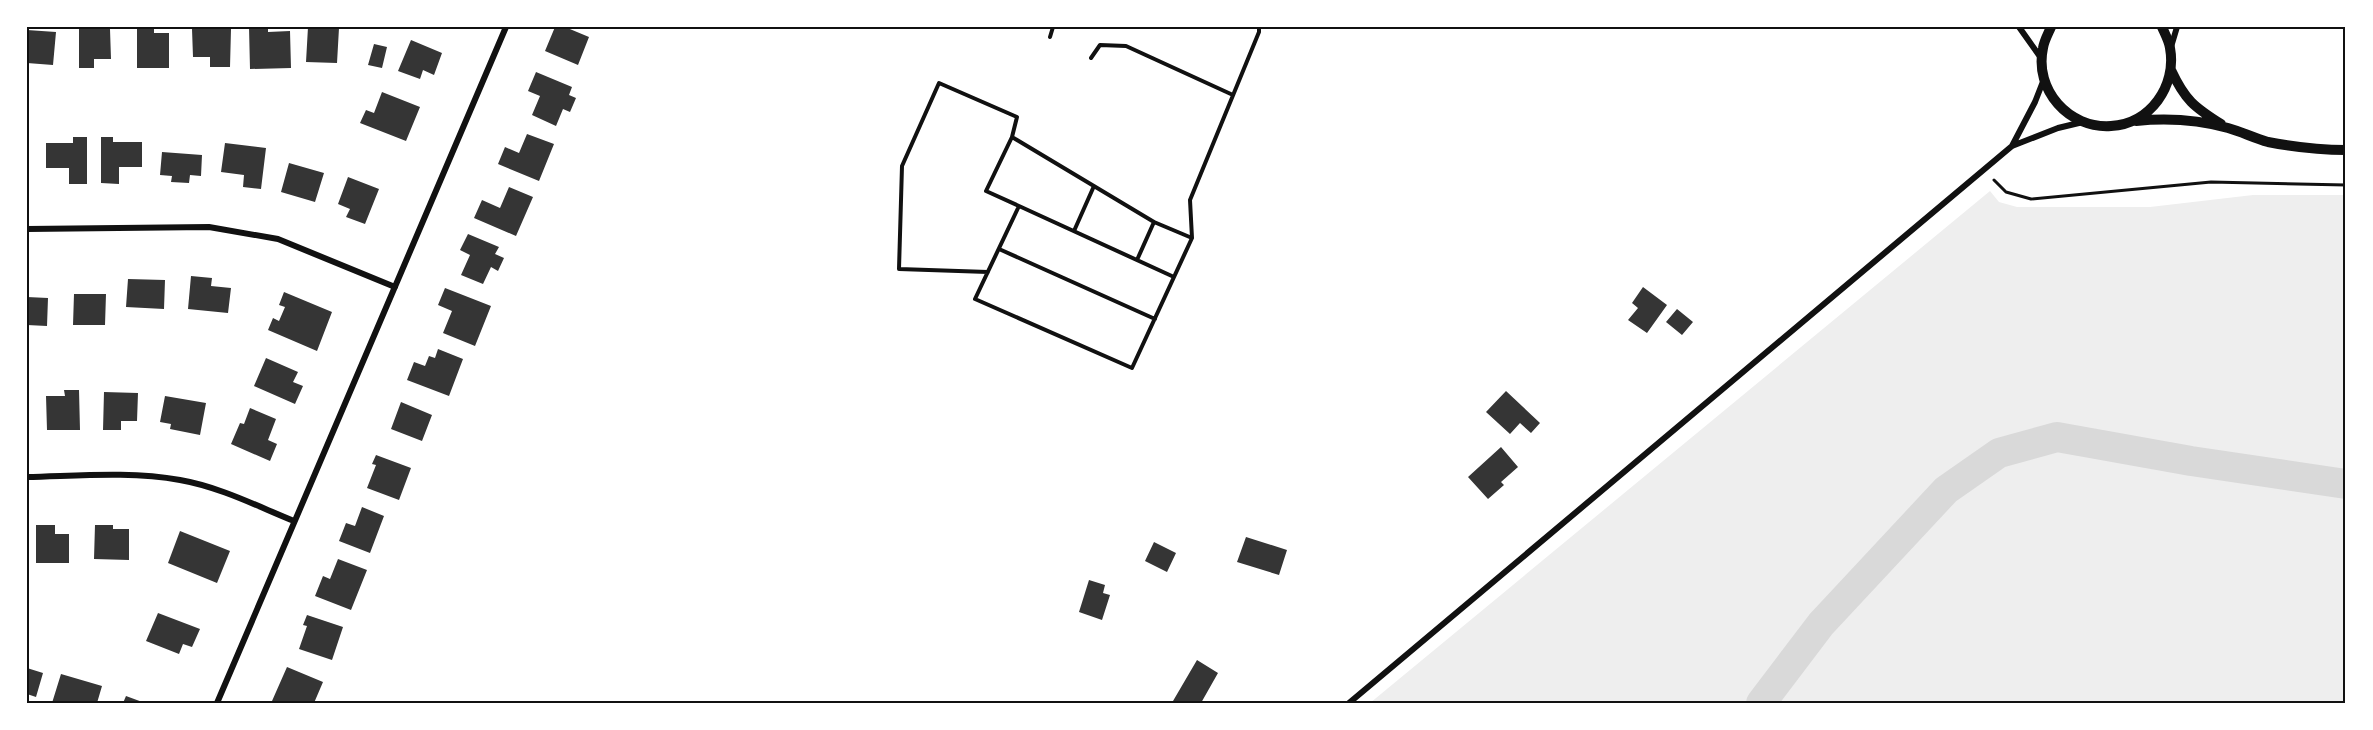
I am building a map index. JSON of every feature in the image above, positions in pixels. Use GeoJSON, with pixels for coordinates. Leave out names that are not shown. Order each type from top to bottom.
{"type":"FeatureCollection","features":[{"type":"Feature","properties":{"kind":"main road"},"geometry":{"type":"LineString","coordinates":[[2051,27],[2043,49],[2044,77],[2059,108],[2084,122],[2111,126],[2162,118],[2226,128],[2266,141],[2312,149],[2346,150]]}},
{"type":"Feature","properties":{"kind":"main road"},"geometry":{"type":"LineString","coordinates":[[2133,121],[2152,108],[2162,96],[2171,70],[2170,47],[2162,27]]}},
{"type":"Feature","properties":{"kind":"main road"},"geometry":{"type":"LineString","coordinates":[[2171,70],[2180,89],[2195,108],[2226,128]]}},
{"type":"Feature","properties":{"kind":"street"},"geometry":{"type":"LineString","coordinates":[[217,703],[506,27]]}},
{"type":"Feature","properties":{"kind":"street"},"geometry":{"type":"LineString","coordinates":[[2019,27],[2042,60]]}},
{"type":"Feature","properties":{"kind":"street"},"geometry":{"type":"LineString","coordinates":[[2170,47],[2177,27]]}},
{"type":"Feature","properties":{"kind":"street"},"geometry":{"type":"LineString","coordinates":[[2012,146],[2035,102],[2044,77]]}},
{"type":"Feature","properties":{"kind":"street"},"geometry":{"type":"LineString","coordinates":[[1349,703],[2012,146],[2058,128],[2084,122]]}},
{"type":"Feature","properties":{"kind":"street"},"geometry":{"type":"LineString","coordinates":[[27,229],[209,227],[279,239],[395,287]]}},
{"type":"Feature","properties":{"kind":"street"},"geometry":{"type":"LineString","coordinates":[[27,477],[129,476],[180,480],[227,493],[294,521]]}},
{"type":"Feature","properties":{"kind":"lane"},"geometry":{"type":"LineString","coordinates":[[1050,37],[1053,27]]}},
{"type":"Feature","properties":{"kind":"lane"},"geometry":{"type":"LineString","coordinates":[[1019,206],[975,299],[1132,368],[1192,238],[1190,200],[1259,32],[1259,27]]}},
{"type":"Feature","properties":{"kind":"lane"},"geometry":{"type":"LineString","coordinates":[[1091,58],[1100,45],[1126,46],[1233,95]]}},
{"type":"Feature","properties":{"kind":"lane"},"geometry":{"type":"LineString","coordinates":[[988,272],[899,269],[902,166],[939,83],[1017,117],[1012,137],[986,191],[1174,277]]}},
{"type":"Feature","properties":{"kind":"lane"},"geometry":{"type":"LineString","coordinates":[[1012,137],[1154,222],[1192,238]]}},
{"type":"Feature","properties":{"kind":"lane"},"geometry":{"type":"LineString","coordinates":[[1074,231],[1094,186]]}},
{"type":"Feature","properties":{"kind":"lane"},"geometry":{"type":"LineString","coordinates":[[1137,260],[1154,222]]}},
{"type":"Feature","properties":{"kind":"lane"},"geometry":{"type":"LineString","coordinates":[[999,249],[1155,319]]}},
{"type":"Feature","properties":{"kind":"path"},"geometry":{"type":"LineString","coordinates":[[1994,180],[2006,192],[2031,199],[2211,182],[2346,185]]}},
{"type":"Feature","properties":{"kind":"shaded area"},"geometry":{"type":"Polygon","coordinates":[[[1990,191],[1999,202],[2017,207],[2150,207],[2253,195],[2346,195],[2346,703],[1370,703],[1990,191]]]}},
{"type":"Feature","properties":{"kind":"building"},"geometry":{"type":"Polygon","coordinates":[[[249,27],[268,27],[268,32],[290,31],[291,68],[250,69],[249,27]]]}},
{"type":"Feature","properties":{"kind":"building"},"geometry":{"type":"Polygon","coordinates":[[[308,27],[339,28],[337,63],[306,62],[308,27]]]}},
{"type":"Feature","properties":{"kind":"building"},"geometry":{"type":"Polygon","coordinates":[[[555,27],[565,27],[589,37],[578,65],[545,51],[555,27]]]}},
{"type":"Feature","properties":{"kind":"building"},"geometry":{"type":"Polygon","coordinates":[[[137,28],[154,28],[154,33],[169,33],[169,68],[137,68],[137,28]]]}},
{"type":"Feature","properties":{"kind":"building"},"geometry":{"type":"Polygon","coordinates":[[[79,29],[110,29],[111,59],[94,59],[94,68],[79,68],[79,29]]]}},
{"type":"Feature","properties":{"kind":"building"},"geometry":{"type":"Polygon","coordinates":[[[192,29],[231,29],[230,67],[210,67],[210,57],[193,57],[192,29]]]}},
{"type":"Feature","properties":{"kind":"building"},"geometry":{"type":"Polygon","coordinates":[[[27,30],[56,32],[53,65],[27,63],[27,30]]]}},
{"type":"Feature","properties":{"kind":"building"},"geometry":{"type":"Polygon","coordinates":[[[411,40],[442,53],[434,75],[423,70],[420,79],[398,71],[411,40]]]}},
{"type":"Feature","properties":{"kind":"building"},"geometry":{"type":"Polygon","coordinates":[[[374,44],[387,47],[382,68],[368,65],[374,44]]]}},
{"type":"Feature","properties":{"kind":"building"},"geometry":{"type":"Polygon","coordinates":[[[536,72],[572,87],[569,95],[576,98],[570,112],[563,109],[556,126],[532,115],[540,96],[528,91],[536,72]]]}},
{"type":"Feature","properties":{"kind":"building"},"geometry":{"type":"Polygon","coordinates":[[[382,92],[420,107],[406,141],[360,123],[366,110],[374,113],[382,92]]]}},
{"type":"Feature","properties":{"kind":"building"},"geometry":{"type":"Polygon","coordinates":[[[527,134],[554,144],[539,181],[498,164],[505,147],[519,153],[527,134]]]}},
{"type":"Feature","properties":{"kind":"building"},"geometry":{"type":"Polygon","coordinates":[[[73,137],[87,137],[87,184],[69,184],[69,168],[46,168],[46,143],[73,143],[73,137]]]}},
{"type":"Feature","properties":{"kind":"building"},"geometry":{"type":"Polygon","coordinates":[[[101,137],[113,137],[113,142],[142,142],[142,167],[119,167],[119,184],[101,183],[101,137]]]}},
{"type":"Feature","properties":{"kind":"building"},"geometry":{"type":"Polygon","coordinates":[[[225,143],[266,148],[261,189],[243,187],[244,175],[221,172],[225,143]]]}},
{"type":"Feature","properties":{"kind":"building"},"geometry":{"type":"Polygon","coordinates":[[[162,152],[202,155],[201,176],[190,175],[189,183],[171,182],[172,176],[160,175],[162,152]]]}},
{"type":"Feature","properties":{"kind":"building"},"geometry":{"type":"Polygon","coordinates":[[[289,163],[324,173],[315,202],[281,192],[289,163]]]}},
{"type":"Feature","properties":{"kind":"building"},"geometry":{"type":"Polygon","coordinates":[[[348,177],[379,189],[365,224],[346,217],[350,209],[338,204],[348,177]]]}},
{"type":"Feature","properties":{"kind":"building"},"geometry":{"type":"Polygon","coordinates":[[[509,187],[533,197],[516,236],[474,218],[482,200],[500,208],[509,187]]]}},
{"type":"Feature","properties":{"kind":"building"},"geometry":{"type":"Polygon","coordinates":[[[468,234],[499,247],[495,254],[504,258],[498,271],[491,267],[483,284],[461,275],[470,255],[460,250],[468,234]]]}},
{"type":"Feature","properties":{"kind":"building"},"geometry":{"type":"Polygon","coordinates":[[[191,276],[212,278],[211,286],[231,288],[228,313],[188,309],[191,276]]]}},
{"type":"Feature","properties":{"kind":"building"},"geometry":{"type":"Polygon","coordinates":[[[128,279],[165,280],[164,309],[126,307],[128,279]]]}},
{"type":"Feature","properties":{"kind":"building"},"geometry":{"type":"Polygon","coordinates":[[[1643,287],[1667,305],[1647,333],[1628,320],[1638,308],[1632,303],[1643,287]]]}},
{"type":"Feature","properties":{"kind":"building"},"geometry":{"type":"Polygon","coordinates":[[[445,288],[491,306],[475,346],[443,333],[452,311],[438,305],[445,288]]]}},
{"type":"Feature","properties":{"kind":"building"},"geometry":{"type":"Polygon","coordinates":[[[284,292],[332,312],[317,351],[268,330],[273,318],[279,321],[285,307],[279,305],[284,292]]]}},
{"type":"Feature","properties":{"kind":"building"},"geometry":{"type":"Polygon","coordinates":[[[74,294],[106,294],[105,325],[73,325],[74,294]]]}},
{"type":"Feature","properties":{"kind":"building"},"geometry":{"type":"Polygon","coordinates":[[[27,297],[48,298],[47,326],[27,325],[27,297]]]}},
{"type":"Feature","properties":{"kind":"building"},"geometry":{"type":"Polygon","coordinates":[[[1677,309],[1693,322],[1682,335],[1666,322],[1677,309]]]}},
{"type":"Feature","properties":{"kind":"building"},"geometry":{"type":"Polygon","coordinates":[[[438,349],[463,359],[449,396],[407,380],[414,362],[425,366],[429,356],[435,358],[438,349]]]}},
{"type":"Feature","properties":{"kind":"building"},"geometry":{"type":"Polygon","coordinates":[[[266,358],[298,372],[293,382],[303,386],[295,404],[254,386],[266,358]]]}},
{"type":"Feature","properties":{"kind":"building"},"geometry":{"type":"Polygon","coordinates":[[[64,390],[79,390],[80,430],[47,430],[46,396],[65,396],[64,390]]]}},
{"type":"Feature","properties":{"kind":"building"},"geometry":{"type":"Polygon","coordinates":[[[1506,391],[1540,423],[1531,433],[1520,423],[1510,434],[1486,412],[1506,391]]]}},
{"type":"Feature","properties":{"kind":"building"},"geometry":{"type":"Polygon","coordinates":[[[104,392],[138,393],[137,421],[121,421],[121,430],[103,430],[104,392]]]}},
{"type":"Feature","properties":{"kind":"building"},"geometry":{"type":"Polygon","coordinates":[[[165,396],[206,403],[200,435],[170,429],[171,424],[160,422],[165,396]]]}},
{"type":"Feature","properties":{"kind":"building"},"geometry":{"type":"Polygon","coordinates":[[[401,402],[432,415],[422,441],[391,429],[401,402]]]}},
{"type":"Feature","properties":{"kind":"building"},"geometry":{"type":"Polygon","coordinates":[[[250,408],[276,419],[268,440],[277,444],[270,461],[231,444],[240,423],[244,424],[250,408]]]}},
{"type":"Feature","properties":{"kind":"building"},"geometry":{"type":"Polygon","coordinates":[[[1501,447],[1518,467],[1501,482],[1504,485],[1488,499],[1468,477],[1501,447]]]}},
{"type":"Feature","properties":{"kind":"building"},"geometry":{"type":"Polygon","coordinates":[[[376,455],[411,468],[399,500],[367,488],[376,465],[372,464],[376,455]]]}},
{"type":"Feature","properties":{"kind":"building"},"geometry":{"type":"Polygon","coordinates":[[[362,507],[384,516],[370,553],[339,541],[346,523],[355,526],[362,507]]]}},
{"type":"Feature","properties":{"kind":"building"},"geometry":{"type":"Polygon","coordinates":[[[36,525],[55,525],[55,534],[69,534],[69,563],[36,563],[36,525]]]}},
{"type":"Feature","properties":{"kind":"building"},"geometry":{"type":"Polygon","coordinates":[[[95,525],[113,525],[113,529],[129,529],[129,560],[94,559],[95,525]]]}},
{"type":"Feature","properties":{"kind":"building"},"geometry":{"type":"Polygon","coordinates":[[[180,531],[230,551],[217,583],[168,563],[180,531]]]}},
{"type":"Feature","properties":{"kind":"building"},"geometry":{"type":"Polygon","coordinates":[[[1246,537],[1287,550],[1279,575],[1237,562],[1246,537]]]}},
{"type":"Feature","properties":{"kind":"building"},"geometry":{"type":"Polygon","coordinates":[[[1154,542],[1176,553],[1167,572],[1145,561],[1154,542]]]}},
{"type":"Feature","properties":{"kind":"building"},"geometry":{"type":"Polygon","coordinates":[[[338,559],[367,570],[351,610],[315,596],[323,576],[330,579],[338,559]]]}},
{"type":"Feature","properties":{"kind":"building"},"geometry":{"type":"Polygon","coordinates":[[[1089,580],[1105,585],[1103,593],[1110,595],[1102,620],[1079,612],[1089,580]]]}},
{"type":"Feature","properties":{"kind":"building"},"geometry":{"type":"Polygon","coordinates":[[[158,613],[200,629],[192,647],[183,644],[179,654],[146,641],[158,613]]]}},
{"type":"Feature","properties":{"kind":"building"},"geometry":{"type":"Polygon","coordinates":[[[307,615],[343,627],[332,660],[299,649],[307,626],[303,625],[307,615]]]}},
{"type":"Feature","properties":{"kind":"building"},"geometry":{"type":"Polygon","coordinates":[[[1197,660],[1218,673],[1201,703],[1176,703],[1173,701],[1197,660]]]}},
{"type":"Feature","properties":{"kind":"building"},"geometry":{"type":"Polygon","coordinates":[[[287,667],[323,682],[314,703],[272,701],[287,667]]]}},
{"type":"Feature","properties":{"kind":"building"},"geometry":{"type":"Polygon","coordinates":[[[27,668],[43,673],[36,697],[27,694],[27,668]]]}},
{"type":"Feature","properties":{"kind":"building"},"geometry":{"type":"Polygon","coordinates":[[[61,674],[102,686],[97,703],[52,703],[61,674]]]}},
{"type":"Feature","properties":{"kind":"building"},"geometry":{"type":"Polygon","coordinates":[[[126,696],[145,703],[123,703],[126,696]]]}},
{"type":"Feature","properties":{"kind":"waterway"},"geometry":{"type":"LineString","coordinates":[[1761,703],[1821,624],[1946,490],[1999,453],[2057,437],[2191,461],[2346,484]]}}]}
